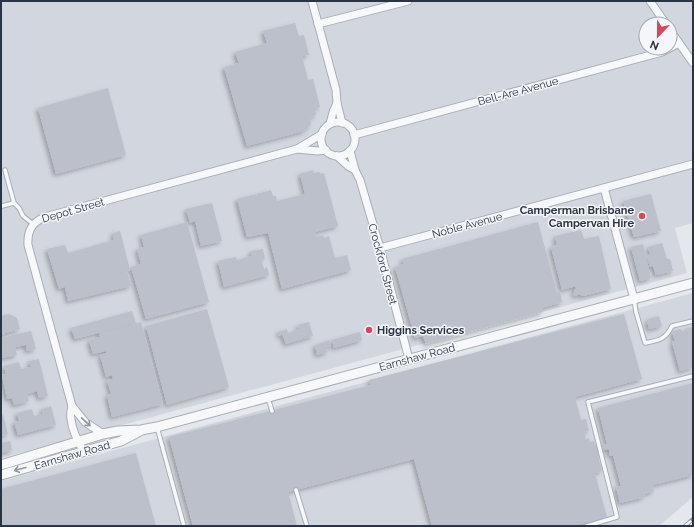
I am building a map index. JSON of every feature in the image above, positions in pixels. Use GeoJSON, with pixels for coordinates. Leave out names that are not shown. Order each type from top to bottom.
{"type":"FeatureCollection","features":[{"type":"Feature","properties":{"kind":"street"},"geometry":{"type":"LineString","coordinates":[[312,1],[336,90],[337,103],[342,123]]}},
{"type":"Feature","properties":{"kind":"street"},"geometry":{"type":"LineString","coordinates":[[318,24],[408,1]]}},
{"type":"Feature","properties":{"kind":"street"},"geometry":{"type":"LineString","coordinates":[[650,1],[660,16]]}},
{"type":"Feature","properties":{"kind":"street"},"geometry":{"type":"LineString","coordinates":[[679,43],[693,63]]}},
{"type":"Feature","properties":{"kind":"street","name":"Bell-Are Avenue"},"geometry":{"type":"LineString","coordinates":[[354,135],[662,52],[679,43]]}},
{"type":"Feature","properties":{"kind":"street"},"geometry":{"type":"LineString","coordinates":[[337,103],[330,124],[322,134],[322,142],[329,153],[337,156],[355,170]]}},
{"type":"Feature","properties":{"kind":"street"},"geometry":{"type":"LineString","coordinates":[[330,124],[338,122],[342,123],[350,127],[354,135],[354,143],[350,151],[337,156]]}},
{"type":"Feature","properties":{"kind":"street","name":"Depot Street"},"geometry":{"type":"LineString","coordinates":[[297,150],[322,134]]}},
{"type":"Feature","properties":{"kind":"street","name":"Depot Street"},"geometry":{"type":"LineString","coordinates":[[84,452],[73,431],[71,419],[72,406],[28,245],[29,233],[33,224],[45,217],[297,150],[326,150]]}},
{"type":"Feature","properties":{"kind":"street","name":"Crockford Street"},"geometry":{"type":"LineString","coordinates":[[350,151],[380,248],[409,359]]}},
{"type":"Feature","properties":{"kind":"street","name":"Noble Avenue"},"geometry":{"type":"LineString","coordinates":[[380,248],[693,164]]}},
{"type":"Feature","properties":{"kind":"street"},"geometry":{"type":"LineString","coordinates":[[604,188],[634,299]]}},
{"type":"Feature","properties":{"kind":"street","name":"Earnshaw Road"},"geometry":{"type":"LineString","coordinates":[[1,465],[103,434],[157,427],[693,283]]}},
{"type":"Feature","properties":{"kind":"street","name":"Depot Street"},"geometry":{"type":"LineString","coordinates":[[72,406],[84,422],[103,434]]}},
{"type":"Feature","properties":{"kind":"street","name":"Earnshaw Road"},"geometry":{"type":"LineString","coordinates":[[1,475],[122,441],[141,430]]}},
{"type":"Feature","properties":{"kind":"lane"},"geometry":{"type":"LineString","coordinates":[[5,170],[14,203],[19,208],[23,216],[33,224]]}},
{"type":"Feature","properties":{"kind":"lane"},"geometry":{"type":"LineString","coordinates":[[2,206],[14,203]]}},
{"type":"Feature","properties":{"kind":"lane"},"geometry":{"type":"LineString","coordinates":[[634,299],[636,312],[645,343],[660,340],[668,334],[672,326],[693,321]]}},
{"type":"Feature","properties":{"kind":"lane"},"geometry":{"type":"LineString","coordinates":[[587,526],[617,517],[588,402],[693,376]]}},
{"type":"Feature","properties":{"kind":"lane"},"geometry":{"type":"LineString","coordinates":[[267,397],[272,410]]}},
{"type":"Feature","properties":{"kind":"lane"},"geometry":{"type":"LineString","coordinates":[[157,427],[184,526]]}},
{"type":"Feature","properties":{"kind":"lane"},"geometry":{"type":"LineString","coordinates":[[296,490],[307,526]]}},
{"type":"Feature","properties":{"kind":"shaded area"},"geometry":{"type":"Polygon","coordinates":[[[1,1],[693,1],[693,223],[675,228],[687,273],[1,458],[1,1]]]}},
{"type":"Feature","properties":{"kind":"shaded area"},"geometry":{"type":"Polygon","coordinates":[[[693,293],[693,497],[659,526],[1,526],[1,481],[693,293]]]}},
{"type":"Feature","properties":{"kind":"building"},"geometry":{"type":"Polygon","coordinates":[[[295,23],[299,36],[304,35],[309,55],[302,56],[308,80],[313,79],[320,107],[315,109],[316,115],[310,118],[311,124],[304,131],[247,146],[224,67],[239,63],[235,52],[267,43],[263,31],[295,23]]]}},
{"type":"Feature","properties":{"kind":"building"},"geometry":{"type":"Polygon","coordinates":[[[108,88],[126,155],[56,174],[38,108],[108,88]]]}},
{"type":"Feature","properties":{"kind":"building"},"geometry":{"type":"Polygon","coordinates":[[[313,170],[314,173],[324,173],[338,226],[315,232],[316,237],[323,235],[324,238],[329,236],[335,258],[347,255],[351,270],[282,289],[268,233],[247,237],[237,199],[256,194],[259,205],[257,194],[271,190],[273,196],[276,196],[277,201],[305,194],[300,174],[313,170]]]}},
{"type":"Feature","properties":{"kind":"building","name":"Camperman Brisbane Campervan Hire"},"geometry":{"type":"Polygon","coordinates":[[[651,194],[661,231],[634,237],[623,201],[651,194]]]}},
{"type":"Feature","properties":{"kind":"building"},"geometry":{"type":"Polygon","coordinates":[[[212,203],[222,241],[201,246],[195,221],[190,223],[186,209],[212,203]]]}},
{"type":"Feature","properties":{"kind":"building"},"geometry":{"type":"Polygon","coordinates":[[[187,222],[209,302],[146,319],[131,267],[141,264],[137,249],[144,247],[141,235],[187,222]]]}},
{"type":"Feature","properties":{"kind":"building"},"geometry":{"type":"Polygon","coordinates":[[[538,222],[557,293],[560,292],[562,302],[542,308],[543,312],[426,344],[423,336],[415,338],[395,267],[404,264],[402,259],[538,222]]]}},
{"type":"Feature","properties":{"kind":"building"},"geometry":{"type":"Polygon","coordinates":[[[581,230],[584,239],[599,236],[611,289],[583,296],[578,294],[577,296],[573,295],[576,286],[562,290],[551,247],[557,245],[555,236],[581,230]]]}},
{"type":"Feature","properties":{"kind":"building"},"geometry":{"type":"Polygon","coordinates":[[[120,231],[130,270],[105,276],[127,271],[131,286],[68,301],[65,287],[59,289],[47,249],[65,245],[68,253],[114,240],[113,233],[120,231]]]}},
{"type":"Feature","properties":{"kind":"building"},"geometry":{"type":"Polygon","coordinates":[[[662,243],[667,259],[670,259],[673,271],[656,275],[653,266],[650,267],[646,255],[650,254],[648,247],[662,243]]]}},
{"type":"Feature","properties":{"kind":"building"},"geometry":{"type":"Polygon","coordinates":[[[643,244],[651,278],[640,281],[631,247],[643,244]]]}},
{"type":"Feature","properties":{"kind":"building"},"geometry":{"type":"Polygon","coordinates":[[[263,249],[265,259],[261,259],[264,269],[267,267],[269,275],[224,287],[218,261],[236,257],[237,260],[251,256],[251,251],[263,249]]]}},
{"type":"Feature","properties":{"kind":"building"},"geometry":{"type":"Polygon","coordinates":[[[207,309],[229,387],[167,405],[146,326],[207,309]]]}},
{"type":"Feature","properties":{"kind":"building"},"geometry":{"type":"Polygon","coordinates":[[[132,311],[136,323],[75,339],[71,328],[132,311]]]}},
{"type":"Feature","properties":{"kind":"building"},"geometry":{"type":"Polygon","coordinates":[[[9,314],[17,318],[20,329],[1,335],[1,316],[9,314]]]}},
{"type":"Feature","properties":{"kind":"building"},"geometry":{"type":"Polygon","coordinates":[[[624,314],[642,379],[575,397],[581,420],[586,419],[589,431],[584,432],[586,439],[589,438],[590,442],[594,441],[596,446],[607,444],[598,408],[693,383],[693,475],[653,485],[654,491],[644,494],[645,497],[620,503],[616,487],[621,486],[613,455],[610,456],[609,449],[597,452],[602,471],[595,473],[607,517],[572,526],[432,526],[414,459],[288,492],[297,526],[193,526],[169,437],[371,385],[369,380],[624,314]]]}},
{"type":"Feature","properties":{"kind":"building"},"geometry":{"type":"Polygon","coordinates":[[[659,316],[662,326],[649,329],[648,319],[659,316]]]}},
{"type":"Feature","properties":{"kind":"building"},"geometry":{"type":"Polygon","coordinates":[[[141,322],[163,404],[112,417],[107,395],[111,394],[107,380],[113,379],[112,375],[106,377],[100,355],[106,353],[106,351],[93,354],[89,340],[100,337],[99,333],[141,322]]]}},
{"type":"Feature","properties":{"kind":"building"},"geometry":{"type":"Polygon","coordinates":[[[309,322],[313,336],[286,344],[282,334],[279,336],[278,332],[287,329],[288,333],[299,329],[298,325],[309,322]]]}},
{"type":"Feature","properties":{"kind":"building"},"geometry":{"type":"Polygon","coordinates":[[[693,327],[693,367],[680,371],[672,342],[675,341],[672,331],[681,329],[682,331],[685,330],[688,334],[687,328],[693,327]]]}},
{"type":"Feature","properties":{"kind":"building"},"geometry":{"type":"Polygon","coordinates":[[[31,331],[36,349],[27,351],[26,345],[15,347],[17,355],[2,358],[1,338],[31,331]]]}},
{"type":"Feature","properties":{"kind":"building"},"geometry":{"type":"Polygon","coordinates":[[[360,332],[362,340],[334,348],[332,340],[360,332]]]}},
{"type":"Feature","properties":{"kind":"building"},"geometry":{"type":"Polygon","coordinates":[[[330,340],[331,346],[326,347],[328,352],[317,355],[315,345],[330,340]]]}},
{"type":"Feature","properties":{"kind":"building"},"geometry":{"type":"Polygon","coordinates":[[[39,359],[48,396],[39,398],[37,391],[27,394],[29,401],[14,405],[12,398],[7,399],[2,375],[6,374],[4,366],[19,362],[21,369],[31,367],[29,361],[39,359]]]}},
{"type":"Feature","properties":{"kind":"building"},"geometry":{"type":"Polygon","coordinates":[[[51,406],[56,425],[18,435],[14,422],[19,421],[17,413],[32,409],[34,416],[43,414],[42,409],[51,406]]]}},
{"type":"Feature","properties":{"kind":"building"},"geometry":{"type":"Polygon","coordinates":[[[3,415],[8,434],[1,436],[1,416],[3,415]]]}},
{"type":"Feature","properties":{"kind":"building"},"geometry":{"type":"Polygon","coordinates":[[[10,441],[12,450],[1,453],[1,443],[10,441]]]}},
{"type":"Feature","properties":{"kind":"building"},"geometry":{"type":"Polygon","coordinates":[[[136,453],[156,526],[1,526],[1,489],[136,453]]]}},
{"type":"Feature","properties":{"kind":"railway"},"geometry":{"type":"LineString","coordinates":[[685,526],[693,519]]}},
{"type":"Feature","properties":{"kind":"place","name":"Camperman Brisbane Campervan Hire"},"geometry":{"type":"Point","coordinates":[642,216]}},
{"type":"Feature","properties":{"kind":"place","name":"Higgins Services"},"geometry":{"type":"Point","coordinates":[369,330]}}]}
